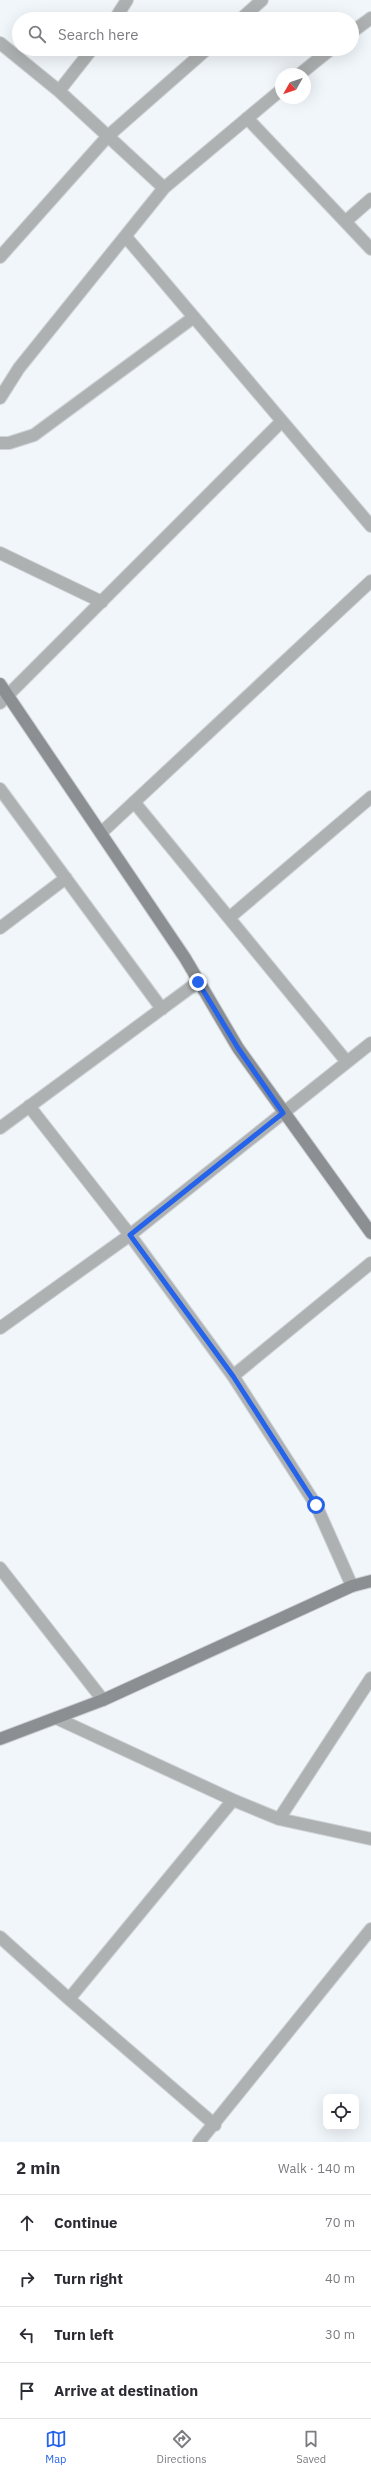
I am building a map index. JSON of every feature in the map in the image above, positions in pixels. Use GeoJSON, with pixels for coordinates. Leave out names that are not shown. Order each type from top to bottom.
{"type":"FeatureCollection","features":[{"type":"Feature","properties":{"kind":"street"},"geometry":{"type":"LineString","coordinates":[[119,12],[127,0]]}},
{"type":"Feature","properties":{"kind":"street"},"geometry":{"type":"LineString","coordinates":[[249,12],[262,0]]}},
{"type":"Feature","properties":{"kind":"street"},"geometry":{"type":"LineString","coordinates":[[359,27],[371,18]]}},
{"type":"Feature","properties":{"kind":"street"},"geometry":{"type":"LineString","coordinates":[[0,42],[12,52]]}},
{"type":"Feature","properties":{"kind":"street"},"geometry":{"type":"LineString","coordinates":[[17,56],[59,92],[164,188]]}},
{"type":"Feature","properties":{"kind":"street"},"geometry":{"type":"LineString","coordinates":[[59,92],[87,56]]}},
{"type":"Feature","properties":{"kind":"street"},"geometry":{"type":"LineString","coordinates":[[0,257],[108,136],[199,56]]}},
{"type":"Feature","properties":{"kind":"street"},"geometry":{"type":"LineString","coordinates":[[307,68],[322,56]]}},
{"type":"Feature","properties":{"kind":"street"},"geometry":{"type":"LineString","coordinates":[[0,398],[19,368],[164,188],[275,95]]}},
{"type":"Feature","properties":{"kind":"street"},"geometry":{"type":"LineString","coordinates":[[247,118],[371,249]]}},
{"type":"Feature","properties":{"kind":"street"},"geometry":{"type":"LineString","coordinates":[[346,221],[371,199]]}},
{"type":"Feature","properties":{"kind":"street"},"geometry":{"type":"LineString","coordinates":[[126,237],[371,526]]}},
{"type":"Feature","properties":{"kind":"street"},"geometry":{"type":"LineString","coordinates":[[0,443],[9,443],[34,435],[194,317]]}},
{"type":"Feature","properties":{"kind":"street"},"geometry":{"type":"LineString","coordinates":[[4,700],[282,421]]}},
{"type":"Feature","properties":{"kind":"street"},"geometry":{"type":"LineString","coordinates":[[0,553],[102,602]]}},
{"type":"Feature","properties":{"kind":"street"},"geometry":{"type":"LineString","coordinates":[[101,833],[371,581]]}},
{"type":"Feature","properties":{"kind":"street"},"geometry":{"type":"LineString","coordinates":[[0,684],[4,700],[101,833],[198,982],[238,1048],[283,1113],[371,1233]]}},
{"type":"Feature","properties":{"kind":"street"},"geometry":{"type":"LineString","coordinates":[[0,789],[162,1009]]}},
{"type":"Feature","properties":{"kind":"street"},"geometry":{"type":"LineString","coordinates":[[229,918],[371,797]]}},
{"type":"Feature","properties":{"kind":"street"},"geometry":{"type":"LineString","coordinates":[[134,802],[346,1062]]}},
{"type":"Feature","properties":{"kind":"street"},"geometry":{"type":"LineString","coordinates":[[0,928],[66,878]]}},
{"type":"Feature","properties":{"kind":"street"},"geometry":{"type":"LineString","coordinates":[[0,1128],[198,982]]}},
{"type":"Feature","properties":{"kind":"street"},"geometry":{"type":"LineString","coordinates":[[0,1328],[130,1235],[371,1043]]}},
{"type":"Feature","properties":{"kind":"street"},"geometry":{"type":"LineString","coordinates":[[29,1106],[130,1235],[233,1376],[316,1505],[352,1586]]}},
{"type":"Feature","properties":{"kind":"street"},"geometry":{"type":"LineString","coordinates":[[233,1376],[371,1263]]}},
{"type":"Feature","properties":{"kind":"street"},"geometry":{"type":"LineString","coordinates":[[0,1568],[103,1700]]}},
{"type":"Feature","properties":{"kind":"street"},"geometry":{"type":"LineString","coordinates":[[0,1738],[103,1700],[352,1586],[371,1581]]}},
{"type":"Feature","properties":{"kind":"street"},"geometry":{"type":"LineString","coordinates":[[280,1819],[371,1678]]}},
{"type":"Feature","properties":{"kind":"street"},"geometry":{"type":"LineString","coordinates":[[56,1718],[233,1800],[280,1819],[371,1839]]}},
{"type":"Feature","properties":{"kind":"street"},"geometry":{"type":"LineString","coordinates":[[69,1999],[233,1800]]}},
{"type":"Feature","properties":{"kind":"street"},"geometry":{"type":"LineString","coordinates":[[200,2142],[371,1929]]}},
{"type":"Feature","properties":{"kind":"street"},"geometry":{"type":"LineString","coordinates":[[0,1937],[69,1999],[215,2125]]}},
{"type":"Feature","properties":{"kind":"route"},"geometry":{"type":"LineString","coordinates":[[198,982],[238,1048],[283,1113],[130,1235],[233,1376],[316,1505]]}}]}
